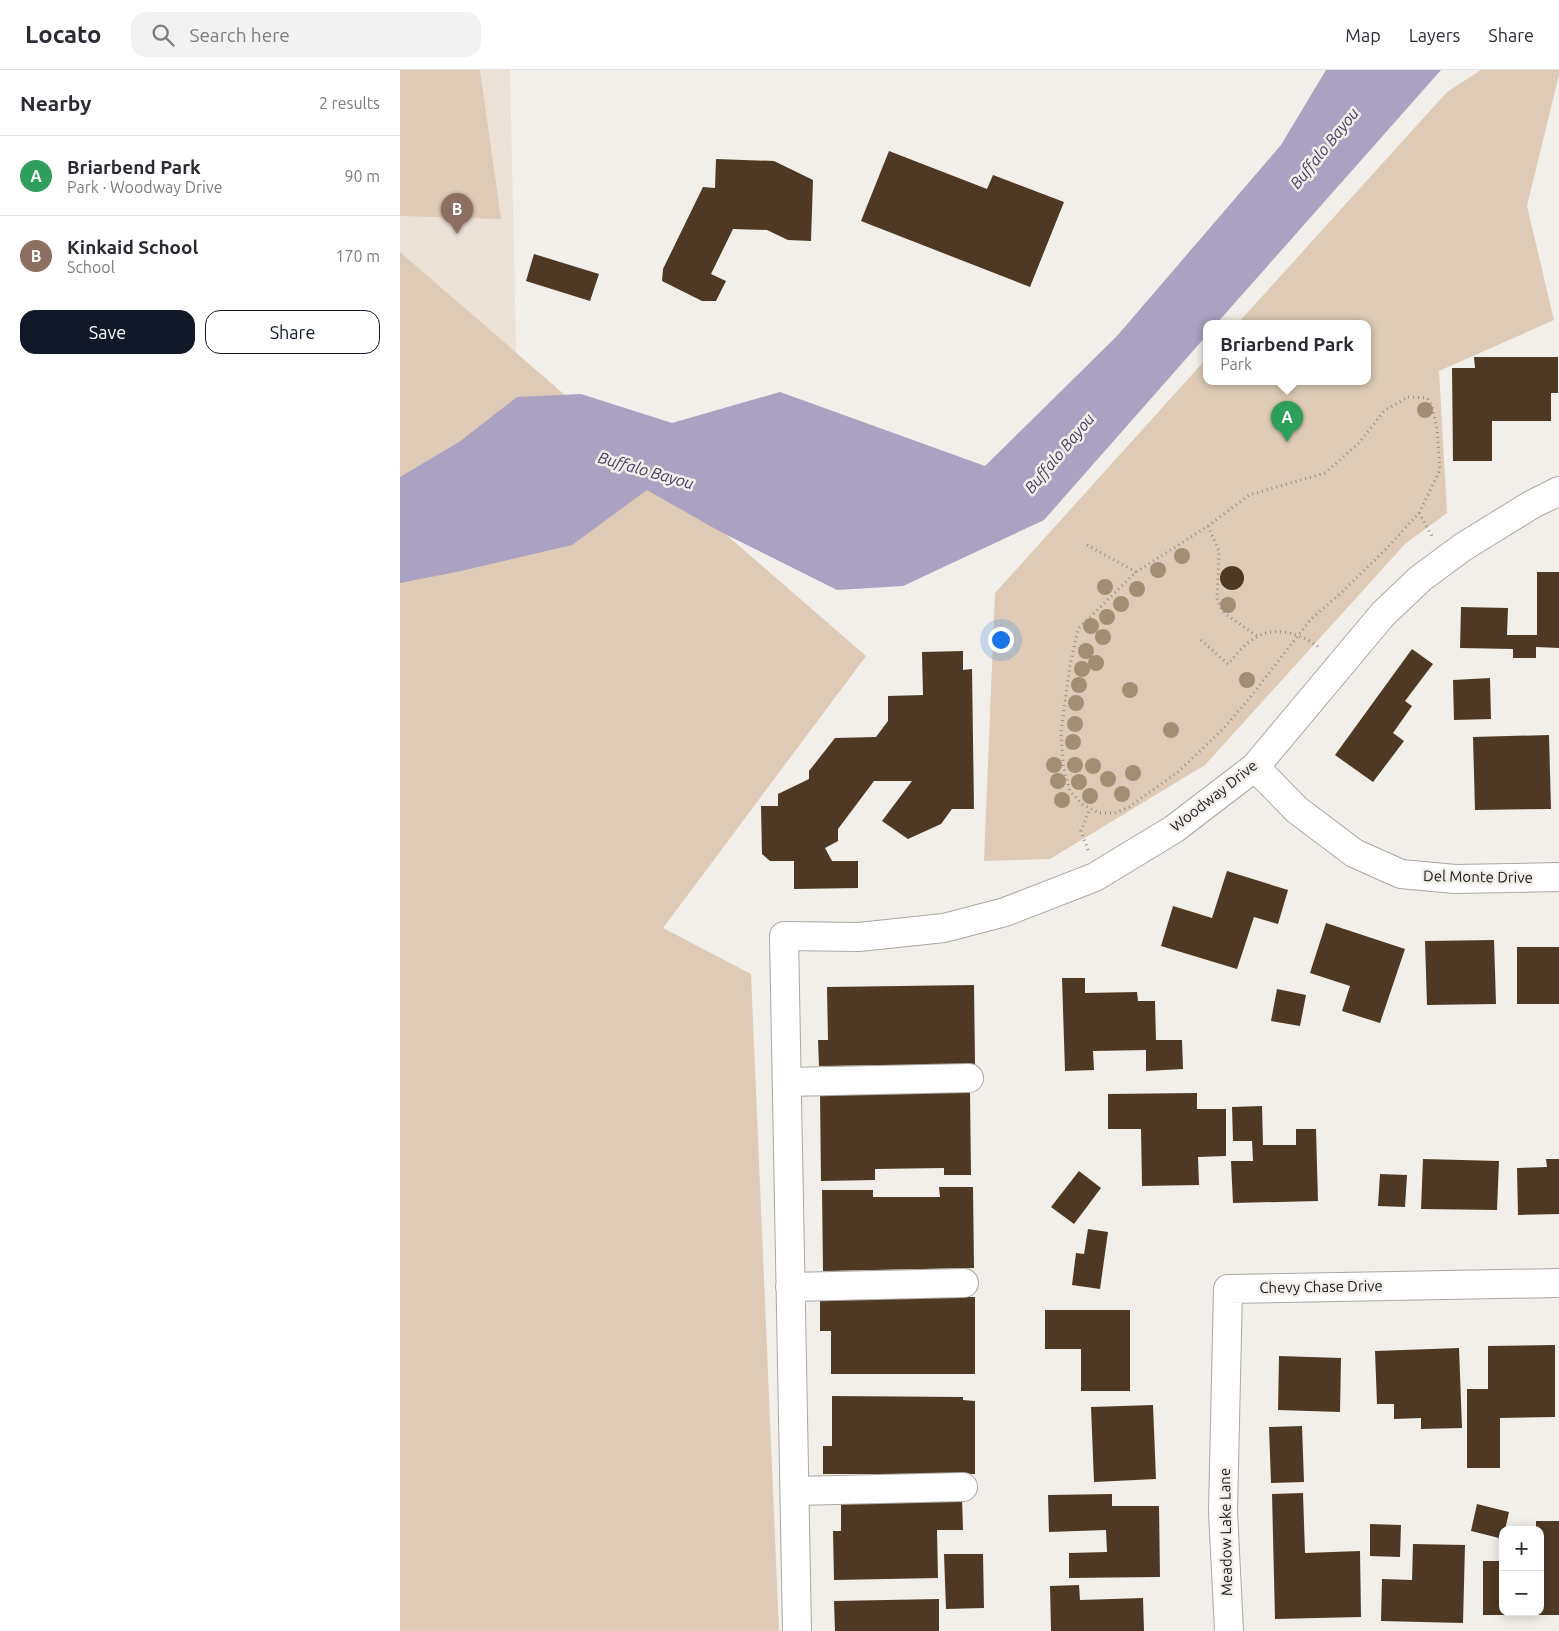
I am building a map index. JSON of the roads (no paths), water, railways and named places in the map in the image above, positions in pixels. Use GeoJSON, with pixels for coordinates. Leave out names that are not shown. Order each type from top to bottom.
{"type":"FeatureCollection","features":[{"type":"Feature","properties":{"kind":"street","name":"Woodway Drive"},"geometry":{"type":"LineString","coordinates":[[786,1082],[784,936],[860,938],[944,928],[1004,912],[1094,877],[1174,829],[1255,767],[1383,614],[1422,578],[1463,547],[1531,505],[1559,491]]}},
{"type":"Feature","properties":{"kind":"street","name":"Del Monte Drive"},"geometry":{"type":"LineString","coordinates":[[1255,767],[1297,810],[1354,854],[1401,874],[1455,879],[1559,877]]}},
{"type":"Feature","properties":{"kind":"street"},"geometry":{"type":"LineString","coordinates":[[797,1631],[786,1082],[969,1078]]}},
{"type":"Feature","properties":{"kind":"street"},"geometry":{"type":"LineString","coordinates":[[790,1287],[964,1283]]}},
{"type":"Feature","properties":{"kind":"street","name":"Chevy Chase Drive"},"geometry":{"type":"LineString","coordinates":[[1225,1433],[1228,1289],[1559,1283]]}},
{"type":"Feature","properties":{"kind":"street","name":"Meadow Lake Lane"},"geometry":{"type":"LineString","coordinates":[[1225,1433],[1223,1512],[1229,1631]]}},
{"type":"Feature","properties":{"kind":"street"},"geometry":{"type":"LineString","coordinates":[[795,1491],[963,1487]]}},
{"type":"Feature","properties":{"kind":"water","name":"Buffalo Bayou"},"geometry":{"type":"Polygon","coordinates":[[[1326,70],[1441,70],[1220,320],[1203,320],[1203,340],[1044,520],[903,586],[837,590],[719,531],[647,490],[572,545],[400,583],[400,477],[459,442],[517,397],[581,394],[672,423],[780,392],[985,466],[1117,336],[1281,145],[1326,70]]]}},
{"type":"Feature","properties":{"kind":"place","name":"Kinkaid School"},"geometry":{"type":"Point","coordinates":[457,234]}},
{"type":"Feature","properties":{"kind":"place","name":"Briarbend Park"},"geometry":{"type":"Point","coordinates":[1287,442]}}]}
